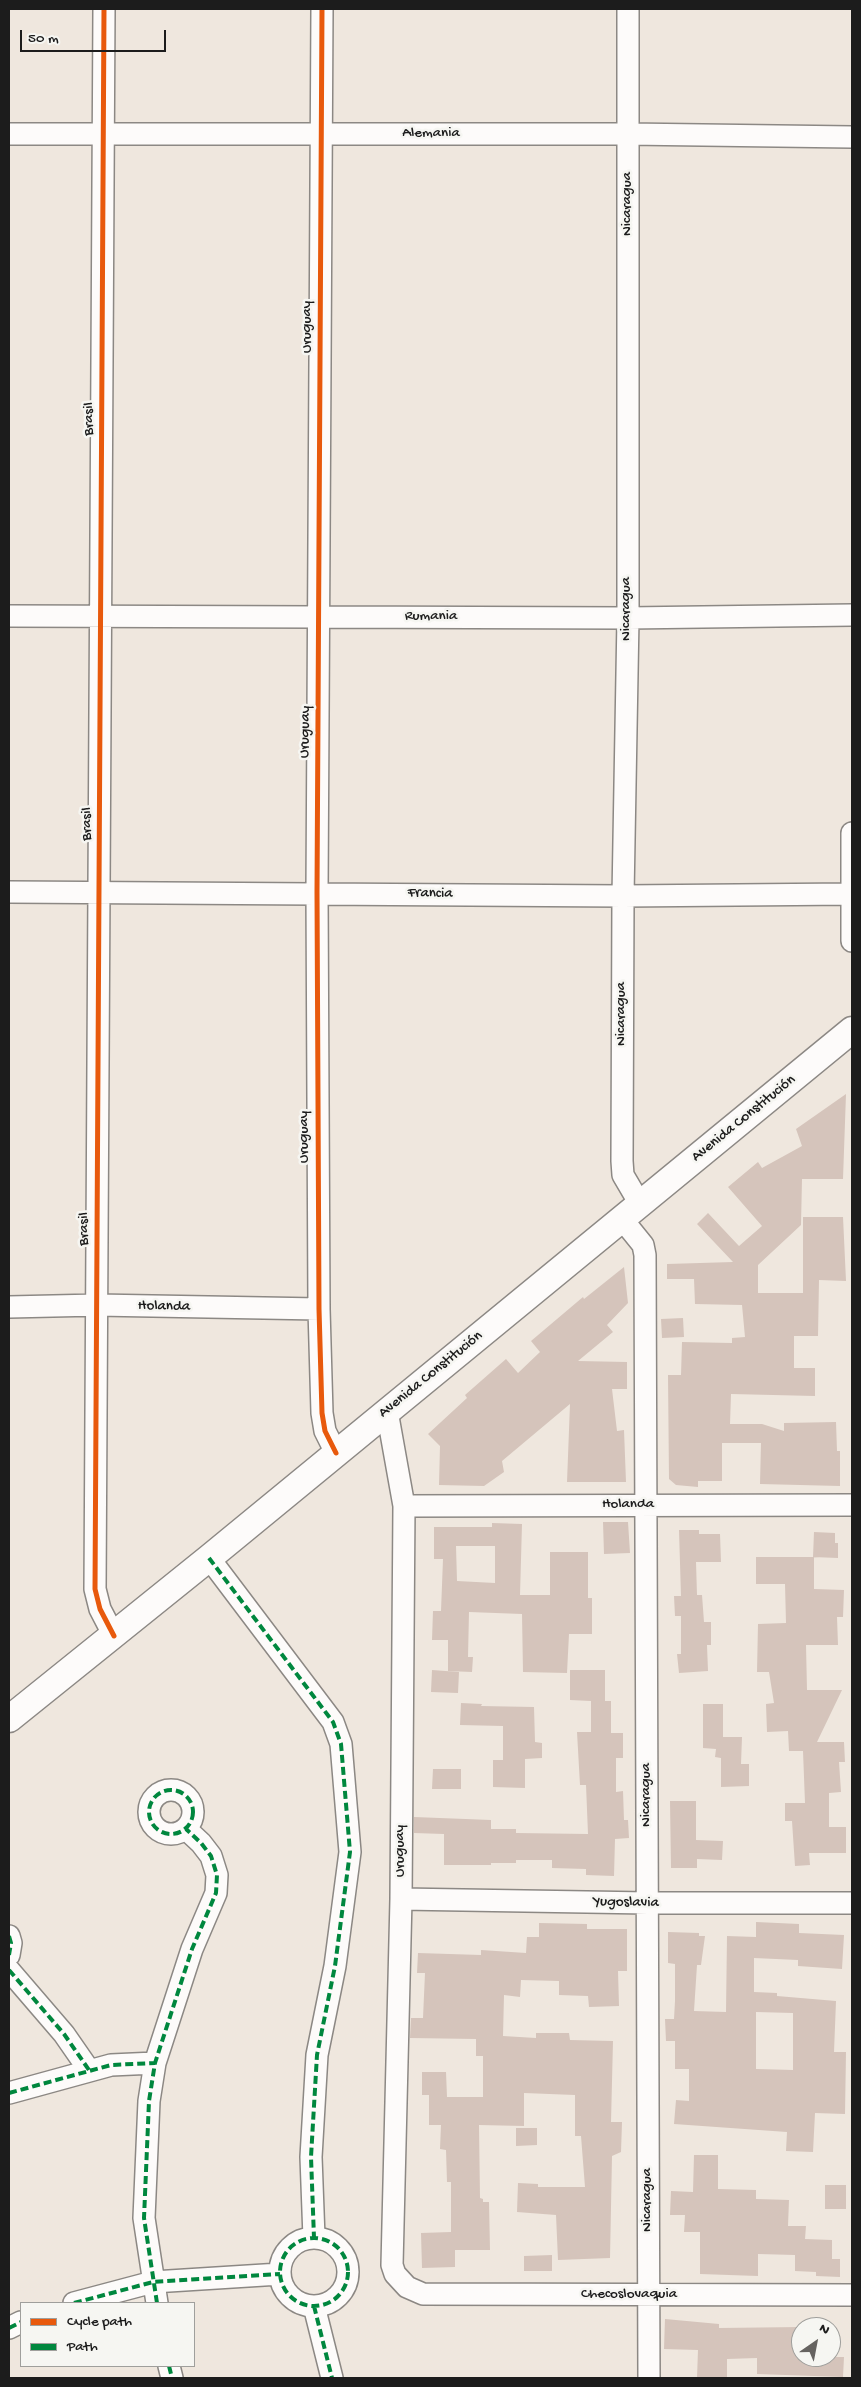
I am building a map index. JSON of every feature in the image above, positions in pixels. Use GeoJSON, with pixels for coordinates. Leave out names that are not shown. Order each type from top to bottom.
{"type":"FeatureCollection","features":[{"type":"Feature","properties":{"kind":"main road","name":"Avenida Constitución"},"geometry":{"type":"LineString","coordinates":[[9,1719],[210,1558],[852,1030]]}},
{"type":"Feature","properties":{"kind":"street","name":"Brasil"},"geometry":{"type":"LineString","coordinates":[[104,9],[95,1589],[100,1609],[114,1636]]}},
{"type":"Feature","properties":{"kind":"street","name":"Uruguay"},"geometry":{"type":"LineString","coordinates":[[322,9],[317,892],[319,1309],[322,1413],[325,1431],[336,1453]]}},
{"type":"Feature","properties":{"kind":"street","name":"Nicaragua"},"geometry":{"type":"LineString","coordinates":[[628,9],[628,618],[622,896],[622,1161],[631,1211],[645,1255],[649,2378]]}},
{"type":"Feature","properties":{"kind":"street","name":"Alemania"},"geometry":{"type":"LineString","coordinates":[[9,134],[628,134],[852,137]]}},
{"type":"Feature","properties":{"kind":"street","name":"Rumania"},"geometry":{"type":"LineString","coordinates":[[9,616],[628,618],[852,615]]}},
{"type":"Feature","properties":{"kind":"street"},"geometry":{"type":"LineString","coordinates":[[852,832],[852,941]]}},
{"type":"Feature","properties":{"kind":"street","name":"Francia"},"geometry":{"type":"LineString","coordinates":[[9,892],[317,892],[622,896],[851,894]]}},
{"type":"Feature","properties":{"kind":"street","name":"Holanda"},"geometry":{"type":"LineString","coordinates":[[9,1307],[97,1306],[319,1309]]}},
{"type":"Feature","properties":{"kind":"street","name":"Uruguay"},"geometry":{"type":"LineString","coordinates":[[387,1411],[404,1506],[400,1899],[392,2265],[396,2274],[407,2287]]}},
{"type":"Feature","properties":{"kind":"street","name":"Holanda"},"geometry":{"type":"LineString","coordinates":[[404,1506],[852,1505]]}},
{"type":"Feature","properties":{"kind":"street"},"geometry":{"type":"LineString","coordinates":[[210,1558],[333,1722],[341,1744],[350,1852],[335,1966],[318,2055],[311,2157],[314,2238]]}},
{"type":"Feature","properties":{"kind":"street"},"geometry":{"type":"LineString","coordinates":[[157,2302],[144,2218],[146,2143],[155,2063],[192,1949],[216,1893],[217,1875],[211,1856],[186,1828]]}},
{"type":"Feature","properties":{"kind":"street","name":"Yugoslavia"},"geometry":{"type":"LineString","coordinates":[[400,1899],[648,1903],[852,1903]]}},
{"type":"Feature","properties":{"kind":"street"},"geometry":{"type":"LineString","coordinates":[[9,1936],[11,1943],[9,1955]]}},
{"type":"Feature","properties":{"kind":"street"},"geometry":{"type":"LineString","coordinates":[[9,1970],[64,2034],[89,2070]]}},
{"type":"Feature","properties":{"kind":"street"},"geometry":{"type":"LineString","coordinates":[[9,2093],[111,2065],[155,2063]]}},
{"type":"Feature","properties":{"kind":"street"},"geometry":{"type":"LineString","coordinates":[[314,2238],[334,2244],[342,2252],[348,2272],[341,2292],[329,2302],[314,2306],[294,2300],[282,2284],[280,2274],[281,2263],[286,2252],[293,2245],[314,2238]]}},
{"type":"Feature","properties":{"kind":"street"},"geometry":{"type":"LineString","coordinates":[[78,2302],[153,2282],[280,2274]]}},
{"type":"Feature","properties":{"kind":"street","name":"Checoslovaquia"},"geometry":{"type":"LineString","coordinates":[[407,2287],[423,2294],[852,2295]]}},
{"type":"Feature","properties":{"kind":"street"},"geometry":{"type":"LineString","coordinates":[[314,2306],[332,2378]]}},
{"type":"Feature","properties":{"kind":"building"},"geometry":{"type":"Polygon","coordinates":[[[846,1094],[843,1179],[802,1179],[801,1225],[758,1265],[758,1293],[803,1293],[803,1217],[843,1217],[846,1281],[819,1280],[818,1336],[794,1336],[794,1368],[815,1368],[815,1396],[731,1394],[730,1424],[762,1424],[784,1431],[784,1423],[836,1422],[837,1451],[840,1451],[840,1486],[760,1484],[761,1443],[722,1443],[722,1481],[698,1481],[698,1487],[676,1485],[669,1479],[668,1375],[681,1375],[682,1342],[732,1343],[732,1338],[745,1337],[742,1305],[695,1304],[694,1279],[667,1279],[667,1264],[733,1262],[697,1224],[708,1213],[739,1246],[762,1226],[728,1187],[758,1162],[762,1168],[802,1146],[796,1129],[846,1094]]]}},
{"type":"Feature","properties":{"kind":"building"},"geometry":{"type":"Polygon","coordinates":[[[624,1267],[628,1303],[607,1325],[613,1332],[578,1361],[627,1362],[627,1389],[612,1389],[617,1431],[624,1430],[626,1482],[567,1482],[570,1404],[502,1461],[504,1472],[484,1486],[439,1485],[440,1446],[428,1434],[467,1398],[465,1395],[506,1359],[518,1373],[540,1352],[531,1341],[583,1297],[584,1299],[624,1267]]]}},
{"type":"Feature","properties":{"kind":"building"},"geometry":{"type":"Polygon","coordinates":[[[683,1318],[684,1337],[662,1338],[661,1319],[683,1318]]]}},
{"type":"Feature","properties":{"kind":"building"},"geometry":{"type":"Polygon","coordinates":[[[603,1522],[628,1522],[630,1553],[604,1554],[603,1522]]]}},
{"type":"Feature","properties":{"kind":"building"},"geometry":{"type":"Polygon","coordinates":[[[492,1523],[522,1524],[520,1595],[550,1595],[550,1552],[588,1552],[588,1598],[592,1598],[592,1634],[569,1634],[567,1673],[523,1672],[522,1614],[469,1612],[468,1657],[473,1657],[472,1672],[448,1671],[448,1640],[432,1640],[433,1611],[441,1611],[443,1559],[434,1559],[434,1527],[492,1527],[492,1523]],[[456,1546],[457,1581],[495,1583],[495,1546],[456,1546]]]}},
{"type":"Feature","properties":{"kind":"building"},"geometry":{"type":"Polygon","coordinates":[[[679,1530],[699,1530],[699,1534],[720,1534],[721,1562],[696,1562],[697,1595],[702,1595],[704,1622],[711,1622],[711,1645],[707,1645],[708,1671],[679,1673],[677,1654],[681,1654],[681,1616],[675,1616],[674,1596],[681,1596],[679,1530]]]}},
{"type":"Feature","properties":{"kind":"building"},"geometry":{"type":"Polygon","coordinates":[[[814,1532],[835,1533],[835,1543],[838,1543],[838,1558],[813,1557],[814,1532]]]}},
{"type":"Feature","properties":{"kind":"building"},"geometry":{"type":"Polygon","coordinates":[[[756,1557],[814,1557],[814,1589],[844,1590],[843,1617],[837,1617],[838,1645],[806,1645],[807,1690],[842,1690],[817,1742],[844,1742],[845,1762],[839,1762],[841,1792],[829,1793],[829,1827],[846,1827],[846,1853],[809,1853],[810,1865],[795,1866],[792,1821],[785,1821],[785,1803],[805,1803],[803,1751],[789,1751],[788,1731],[767,1732],[766,1704],[774,1703],[769,1672],[757,1672],[758,1624],[786,1623],[785,1584],[756,1584],[756,1557]]]}},
{"type":"Feature","properties":{"kind":"building"},"geometry":{"type":"Polygon","coordinates":[[[432,1670],[459,1672],[458,1693],[431,1692],[432,1670]]]}},
{"type":"Feature","properties":{"kind":"building"},"geometry":{"type":"Polygon","coordinates":[[[570,1670],[605,1670],[605,1701],[611,1701],[611,1733],[623,1733],[623,1758],[616,1758],[616,1792],[623,1791],[624,1820],[628,1820],[629,1838],[615,1839],[614,1876],[586,1875],[586,1869],[552,1868],[552,1860],[516,1860],[516,1863],[491,1863],[491,1865],[444,1865],[444,1834],[414,1833],[414,1817],[491,1820],[491,1829],[516,1829],[516,1833],[588,1834],[586,1785],[580,1785],[577,1732],[591,1732],[591,1701],[570,1700],[570,1670]]]}},
{"type":"Feature","properties":{"kind":"building"},"geometry":{"type":"Polygon","coordinates":[[[461,1703],[482,1704],[481,1706],[534,1707],[535,1742],[542,1743],[542,1758],[525,1759],[525,1788],[493,1787],[493,1760],[503,1760],[503,1726],[460,1725],[461,1703]]]}},
{"type":"Feature","properties":{"kind":"building"},"geometry":{"type":"Polygon","coordinates":[[[703,1704],[723,1704],[723,1737],[742,1737],[741,1764],[749,1764],[749,1786],[721,1787],[721,1758],[715,1757],[716,1749],[703,1748],[703,1704]]]}},
{"type":"Feature","properties":{"kind":"building"},"geometry":{"type":"Polygon","coordinates":[[[433,1769],[461,1769],[461,1789],[432,1789],[433,1769]]]}},
{"type":"Feature","properties":{"kind":"building"},"geometry":{"type":"Polygon","coordinates":[[[670,1801],[696,1801],[696,1840],[723,1841],[722,1860],[697,1859],[697,1868],[671,1868],[670,1801]]]}},
{"type":"Feature","properties":{"kind":"building"},"geometry":{"type":"Polygon","coordinates":[[[756,1922],[799,1924],[799,1933],[844,1935],[842,1969],[798,1966],[798,1960],[754,1958],[754,1992],[777,1993],[777,1996],[836,2001],[834,2052],[846,2052],[845,2114],[815,2113],[813,2152],[786,2151],[787,2132],[674,2124],[676,2100],[689,2101],[689,2069],[675,2069],[675,2041],[666,2041],[665,2019],[674,2019],[675,2001],[675,1964],[668,1963],[668,1932],[699,1933],[699,1936],[705,1936],[701,1965],[697,1965],[694,2011],[726,2012],[727,1936],[756,1937],[756,1922]],[[756,2012],[756,2069],[793,2070],[793,2013],[756,2012]]]}},
{"type":"Feature","properties":{"kind":"building"},"geometry":{"type":"Polygon","coordinates":[[[539,1923],[587,1924],[587,1929],[627,1929],[627,1971],[618,1971],[619,2006],[589,2007],[588,1996],[559,1995],[559,1981],[521,1980],[520,1997],[504,1995],[503,2036],[536,2038],[536,2033],[569,2033],[570,2040],[613,2041],[611,2122],[622,2122],[621,2152],[612,2156],[610,2258],[558,2260],[556,2215],[517,2212],[518,2183],[538,2184],[538,2187],[585,2187],[581,2136],[575,2136],[575,2095],[524,2093],[524,2126],[479,2125],[480,2198],[483,2199],[483,2202],[489,2202],[490,2250],[455,2250],[455,2267],[422,2268],[421,2233],[451,2232],[451,2182],[447,2182],[446,2150],[440,2149],[441,2125],[429,2125],[429,2095],[422,2095],[422,2072],[446,2072],[447,2097],[483,2097],[483,2056],[476,2056],[476,2039],[410,2038],[411,2018],[423,2018],[425,1973],[417,1973],[418,1953],[481,1955],[481,1950],[526,1953],[527,1937],[539,1937],[539,1923]]]}},
{"type":"Feature","properties":{"kind":"building"},"geometry":{"type":"Polygon","coordinates":[[[516,2128],[537,2128],[537,2145],[516,2146],[516,2128]]]}},
{"type":"Feature","properties":{"kind":"building"},"geometry":{"type":"Polygon","coordinates":[[[694,2155],[718,2155],[718,2189],[756,2190],[756,2199],[789,2200],[788,2226],[806,2226],[805,2239],[832,2240],[832,2259],[840,2259],[840,2277],[816,2276],[816,2272],[795,2271],[795,2255],[758,2254],[758,2276],[700,2274],[700,2232],[684,2232],[685,2215],[670,2215],[671,2191],[693,2192],[694,2155]]]}},
{"type":"Feature","properties":{"kind":"building"},"geometry":{"type":"Polygon","coordinates":[[[825,2185],[846,2185],[846,2209],[825,2209],[825,2185]]]}},
{"type":"Feature","properties":{"kind":"building"},"geometry":{"type":"Polygon","coordinates":[[[552,2255],[552,2271],[524,2271],[524,2256],[552,2255]]]}},
{"type":"Feature","properties":{"kind":"building"},"geometry":{"type":"Polygon","coordinates":[[[665,2319],[719,2324],[719,2328],[791,2327],[791,2367],[841,2367],[841,2357],[844,2357],[843,2377],[757,2374],[757,2358],[727,2359],[727,2378],[697,2378],[698,2350],[664,2349],[665,2319]]]}},
{"type":"Feature","properties":{"kind":"marked path"},"geometry":{"type":"LineString","coordinates":[[209,1558],[333,1722],[341,1744],[350,1852],[335,1966],[317,2055],[311,2157],[314,2238]]}},
{"type":"Feature","properties":{"kind":"marked path"},"geometry":{"type":"LineString","coordinates":[[175,1790],[187,1796],[192,1803],[193,1812],[192,1821],[187,1828],[180,1833],[167,1834],[159,1831],[152,1824],[149,1808],[152,1800],[159,1793],[175,1790]]}},
{"type":"Feature","properties":{"kind":"marked path"},"geometry":{"type":"LineString","coordinates":[[157,2302],[144,2218],[149,2101],[155,2063],[192,1949],[216,1893],[217,1875],[211,1856],[186,1829]]}},
{"type":"Feature","properties":{"kind":"marked path"},"geometry":{"type":"LineString","coordinates":[[9,1936],[11,1943],[9,1955]]}},
{"type":"Feature","properties":{"kind":"marked path"},"geometry":{"type":"LineString","coordinates":[[9,1970],[64,2034],[89,2070]]}},
{"type":"Feature","properties":{"kind":"marked path"},"geometry":{"type":"LineString","coordinates":[[9,2093],[111,2065],[155,2063]]}},
{"type":"Feature","properties":{"kind":"marked path"},"geometry":{"type":"LineString","coordinates":[[314,2238],[327,2241],[338,2248],[345,2259],[348,2272],[345,2285],[338,2296],[327,2303],[314,2306],[301,2303],[290,2296],[283,2285],[280,2272],[283,2259],[290,2248],[301,2241],[314,2238]]}},
{"type":"Feature","properties":{"kind":"marked path"},"geometry":{"type":"LineString","coordinates":[[78,2302],[153,2282],[280,2274]]}},
{"type":"Feature","properties":{"kind":"marked path"},"geometry":{"type":"LineString","coordinates":[[314,2306],[332,2378]]}},
{"type":"Feature","properties":{"kind":"marked path"},"geometry":{"type":"LineString","coordinates":[[9,2328],[20,2322]]}},
{"type":"Feature","properties":{"kind":"marked path"},"geometry":{"type":"LineString","coordinates":[[169,2367],[172,2378]]}},
{"type":"Feature","properties":{"kind":"cycle path"},"geometry":{"type":"LineString","coordinates":[[104,9],[95,1589],[100,1609],[114,1636]]}},
{"type":"Feature","properties":{"kind":"cycle path"},"geometry":{"type":"LineString","coordinates":[[322,9],[317,892],[319,1309],[322,1413],[325,1431],[336,1453]]}}]}
